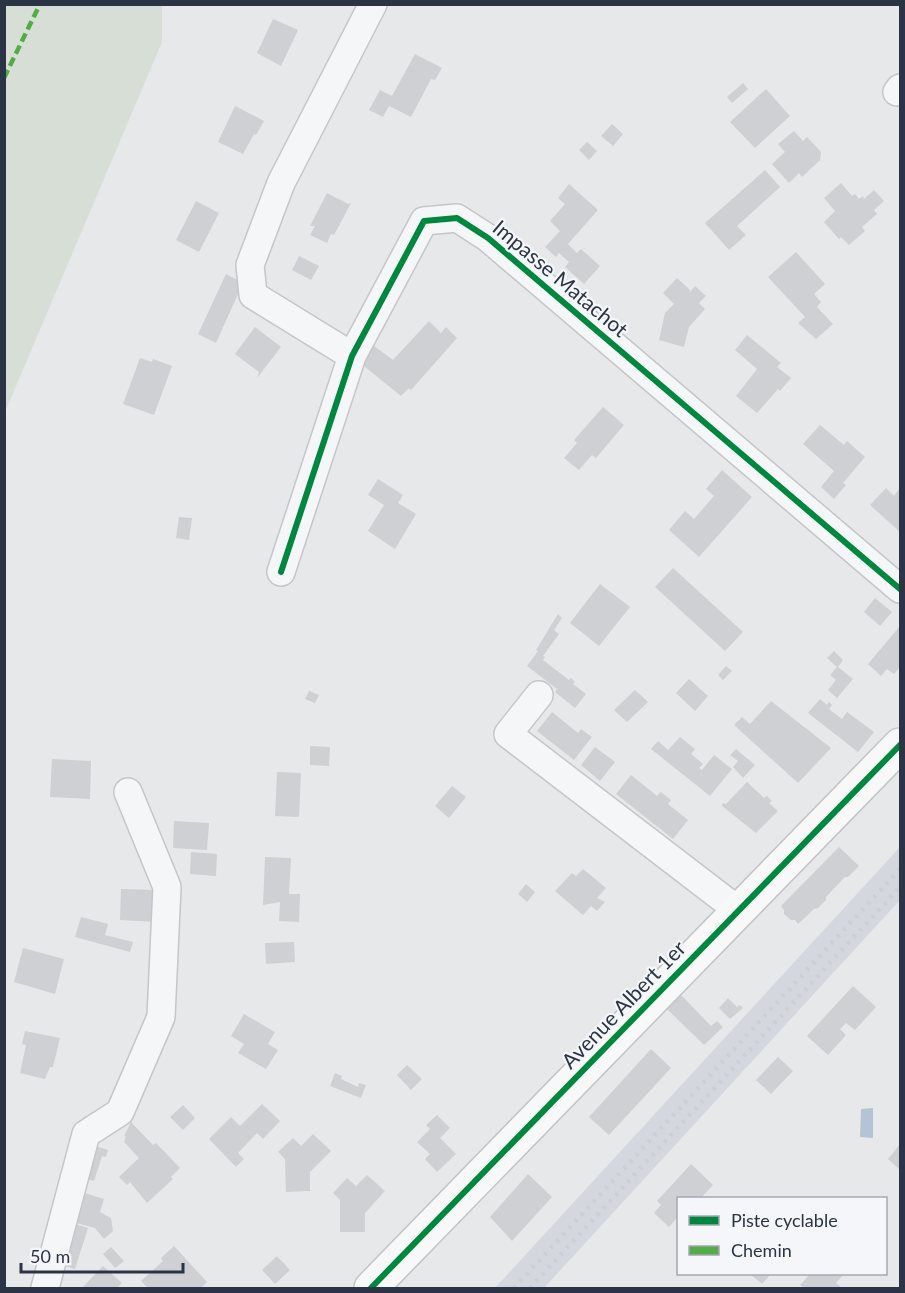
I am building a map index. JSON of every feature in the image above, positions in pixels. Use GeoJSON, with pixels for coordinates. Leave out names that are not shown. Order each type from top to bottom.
{"type":"FeatureCollection","features":[{"type":"Feature","properties":{"kind":"main road","name":"Avenue Albert 1er"},"geometry":{"type":"LineString","coordinates":[[370,1288],[900,745]]}},
{"type":"Feature","properties":{"kind":"street"},"geometry":{"type":"LineString","coordinates":[[352,356],[254,295],[250,265],[280,183],[372,4]]}},
{"type":"Feature","properties":{"kind":"street","name":"Impasse Matachot"},"geometry":{"type":"LineString","coordinates":[[281,572],[352,356],[424,221],[457,218],[488,237],[900,589]]}},
{"type":"Feature","properties":{"kind":"street"},"geometry":{"type":"LineString","coordinates":[[539,695],[508,734],[739,911]]}},
{"type":"Feature","properties":{"kind":"street"},"geometry":{"type":"LineString","coordinates":[[45,1288],[86,1134],[120,1112],[161,1017],[166,887],[128,792]]}},
{"type":"Feature","properties":{"kind":"shaded area"},"geometry":{"type":"Polygon","coordinates":[[[5,4],[162,5],[162,42],[5,412],[5,4]]]}},
{"type":"Feature","properties":{"kind":"shaded area"},"geometry":{"type":"Polygon","coordinates":[[[900,847],[900,900],[544,1288],[495,1288],[900,847]]]}},
{"type":"Feature","properties":{"kind":"water"},"geometry":{"type":"Polygon","coordinates":[[[873,1108],[873,1138],[860,1137],[861,1109],[873,1108]]]}},
{"type":"Feature","properties":{"kind":"building"},"geometry":{"type":"Polygon","coordinates":[[[273,19],[298,30],[281,66],[257,53],[273,19]]]}},
{"type":"Feature","properties":{"kind":"building"},"geometry":{"type":"Polygon","coordinates":[[[415,54],[442,68],[435,80],[431,79],[411,117],[389,106],[383,117],[369,110],[380,90],[392,96],[415,54]]]}},
{"type":"Feature","properties":{"kind":"building"},"geometry":{"type":"Polygon","coordinates":[[[743,83],[748,89],[732,103],[727,97],[743,83]]]}},
{"type":"Feature","properties":{"kind":"building"},"geometry":{"type":"Polygon","coordinates":[[[766,89],[790,116],[755,148],[730,122],[766,89]]]}},
{"type":"Feature","properties":{"kind":"building"},"geometry":{"type":"Polygon","coordinates":[[[235,106],[264,121],[243,154],[218,142],[235,106]]]}},
{"type":"Feature","properties":{"kind":"building"},"geometry":{"type":"Polygon","coordinates":[[[612,124],[623,134],[613,146],[601,136],[612,124]]]}},
{"type":"Feature","properties":{"kind":"building"},"geometry":{"type":"Polygon","coordinates":[[[794,131],[803,141],[807,137],[821,152],[820,160],[802,177],[799,173],[789,183],[772,164],[785,152],[778,144],[794,131]]]}},
{"type":"Feature","properties":{"kind":"building"},"geometry":{"type":"Polygon","coordinates":[[[587,142],[597,151],[589,160],[579,150],[587,142]]]}},
{"type":"Feature","properties":{"kind":"building"},"geometry":{"type":"Polygon","coordinates":[[[765,170],[780,187],[737,226],[746,235],[729,250],[705,223],[765,170]]]}},
{"type":"Feature","properties":{"kind":"building"},"geometry":{"type":"Polygon","coordinates":[[[841,183],[852,196],[855,194],[859,199],[863,196],[864,199],[874,190],[884,201],[874,210],[877,214],[862,227],[865,231],[849,245],[841,237],[839,239],[824,222],[835,211],[824,198],[841,183]]]}},
{"type":"Feature","properties":{"kind":"building"},"geometry":{"type":"Polygon","coordinates":[[[569,184],[598,210],[568,244],[577,253],[581,249],[600,266],[584,284],[565,267],[569,262],[559,253],[556,257],[545,247],[560,231],[550,221],[565,204],[558,198],[569,184]]]}},
{"type":"Feature","properties":{"kind":"building"},"geometry":{"type":"Polygon","coordinates":[[[327,193],[348,204],[351,203],[334,235],[331,234],[327,243],[310,235],[315,226],[310,226],[327,193]]]}},
{"type":"Feature","properties":{"kind":"building"},"geometry":{"type":"Polygon","coordinates":[[[196,201],[219,213],[199,252],[176,240],[196,201]]]}},
{"type":"Feature","properties":{"kind":"building"},"geometry":{"type":"Polygon","coordinates":[[[796,252],[825,284],[814,294],[821,302],[817,307],[833,324],[816,339],[798,323],[805,317],[768,277],[796,252]]]}},
{"type":"Feature","properties":{"kind":"building"},"geometry":{"type":"Polygon","coordinates":[[[299,256],[319,266],[311,280],[292,270],[299,256]]]}},
{"type":"Feature","properties":{"kind":"building"},"geometry":{"type":"Polygon","coordinates":[[[226,274],[243,283],[216,343],[198,334],[226,274]]]}},
{"type":"Feature","properties":{"kind":"building"},"geometry":{"type":"Polygon","coordinates":[[[677,278],[690,290],[689,293],[695,286],[706,296],[699,303],[705,309],[689,327],[684,347],[659,340],[665,313],[674,304],[663,293],[677,278]]]}},
{"type":"Feature","properties":{"kind":"building"},"geometry":{"type":"Polygon","coordinates":[[[429,321],[441,333],[446,327],[457,338],[411,390],[409,388],[401,396],[365,367],[362,361],[374,346],[393,360],[429,321]]]}},
{"type":"Feature","properties":{"kind":"building"},"geometry":{"type":"Polygon","coordinates":[[[255,327],[281,347],[257,378],[259,372],[235,354],[255,327]]]}},
{"type":"Feature","properties":{"kind":"building"},"geometry":{"type":"Polygon","coordinates":[[[747,335],[781,363],[777,367],[791,378],[757,413],[736,396],[757,369],[735,350],[747,335]]]}},
{"type":"Feature","properties":{"kind":"building"},"geometry":{"type":"Polygon","coordinates":[[[140,358],[152,362],[153,359],[172,366],[154,415],[123,404],[140,358]]]}},
{"type":"Feature","properties":{"kind":"building"},"geometry":{"type":"Polygon","coordinates":[[[603,407],[624,425],[596,458],[592,455],[579,470],[564,458],[577,443],[574,440],[603,407]]]}},
{"type":"Feature","properties":{"kind":"building"},"geometry":{"type":"Polygon","coordinates":[[[820,425],[844,445],[847,441],[865,457],[843,483],[846,485],[834,499],[821,487],[834,471],[803,444],[820,425]]]}},
{"type":"Feature","properties":{"kind":"building"},"geometry":{"type":"Polygon","coordinates":[[[722,470],[752,497],[699,557],[669,530],[685,511],[694,519],[714,496],[706,489],[722,470]]]}},
{"type":"Feature","properties":{"kind":"building"},"geometry":{"type":"Polygon","coordinates":[[[378,479],[403,495],[398,503],[416,514],[395,549],[368,531],[384,505],[368,495],[378,479]]]}},
{"type":"Feature","properties":{"kind":"building"},"geometry":{"type":"Polygon","coordinates":[[[886,488],[894,496],[900,488],[900,532],[870,505],[886,488]]]}},
{"type":"Feature","properties":{"kind":"building"},"geometry":{"type":"Polygon","coordinates":[[[179,517],[192,518],[189,540],[176,538],[179,517]]]}},
{"type":"Feature","properties":{"kind":"building"},"geometry":{"type":"Polygon","coordinates":[[[673,568],[743,632],[725,651],[655,587],[673,568]]]}},
{"type":"Feature","properties":{"kind":"building"},"geometry":{"type":"Polygon","coordinates":[[[600,584],[630,607],[599,646],[570,623],[600,584]]]}},
{"type":"Feature","properties":{"kind":"building"},"geometry":{"type":"Polygon","coordinates":[[[875,598],[892,612],[880,626],[864,612],[875,598]]]}},
{"type":"Feature","properties":{"kind":"building"},"geometry":{"type":"Polygon","coordinates":[[[558,614],[562,618],[554,630],[559,634],[543,656],[545,657],[543,660],[569,680],[571,678],[575,682],[573,684],[586,694],[575,708],[555,692],[557,689],[527,666],[558,614]]]}},
{"type":"Feature","properties":{"kind":"building"},"geometry":{"type":"Polygon","coordinates":[[[900,626],[900,667],[894,674],[887,669],[881,676],[868,664],[900,626]]]}},
{"type":"Feature","properties":{"kind":"building"},"geometry":{"type":"Polygon","coordinates":[[[834,651],[843,660],[838,667],[853,679],[837,698],[828,690],[836,680],[830,675],[837,667],[827,658],[834,651]]]}},
{"type":"Feature","properties":{"kind":"building"},"geometry":{"type":"Polygon","coordinates":[[[726,666],[732,671],[723,680],[718,675],[726,666]]]}},
{"type":"Feature","properties":{"kind":"building"},"geometry":{"type":"Polygon","coordinates":[[[689,679],[708,696],[695,711],[676,693],[689,679]]]}},
{"type":"Feature","properties":{"kind":"building"},"geometry":{"type":"Polygon","coordinates":[[[635,690],[648,702],[627,722],[614,710],[635,690]]]}},
{"type":"Feature","properties":{"kind":"building"},"geometry":{"type":"Polygon","coordinates":[[[309,691],[319,695],[315,703],[305,699],[309,691]]]}},
{"type":"Feature","properties":{"kind":"building"},"geometry":{"type":"Polygon","coordinates":[[[820,699],[827,705],[829,702],[832,705],[829,709],[842,719],[847,712],[874,732],[858,752],[808,713],[820,699]]]}},
{"type":"Feature","properties":{"kind":"building"},"geometry":{"type":"Polygon","coordinates":[[[771,701],[831,748],[798,783],[734,725],[742,717],[750,724],[771,701]]]}},
{"type":"Feature","properties":{"kind":"building"},"geometry":{"type":"Polygon","coordinates":[[[552,712],[578,733],[581,729],[592,737],[574,760],[537,731],[552,712]]]}},
{"type":"Feature","properties":{"kind":"building"},"geometry":{"type":"Polygon","coordinates":[[[680,737],[695,749],[691,754],[703,764],[699,768],[702,770],[714,755],[732,769],[710,796],[651,749],[658,741],[668,750],[680,737]]]}},
{"type":"Feature","properties":{"kind":"building"},"geometry":{"type":"Polygon","coordinates":[[[310,746],[330,747],[329,766],[310,765],[310,746]]]}},
{"type":"Feature","properties":{"kind":"building"},"geometry":{"type":"Polygon","coordinates":[[[595,747],[615,762],[600,781],[581,765],[595,747]]]}},
{"type":"Feature","properties":{"kind":"building"},"geometry":{"type":"Polygon","coordinates":[[[736,749],[755,765],[743,778],[733,767],[738,761],[730,755],[736,749]]]}},
{"type":"Feature","properties":{"kind":"building"},"geometry":{"type":"Polygon","coordinates":[[[52,759],[91,761],[90,799],[50,797],[52,759]]]}},
{"type":"Feature","properties":{"kind":"building"},"geometry":{"type":"Polygon","coordinates":[[[277,772],[301,773],[299,817],[275,816],[277,772]]]}},
{"type":"Feature","properties":{"kind":"building"},"geometry":{"type":"Polygon","coordinates":[[[631,775],[657,796],[661,792],[671,800],[668,804],[688,820],[673,839],[616,794],[631,775]]]}},
{"type":"Feature","properties":{"kind":"building"},"geometry":{"type":"Polygon","coordinates":[[[747,782],[764,798],[767,796],[772,801],[769,803],[778,811],[756,833],[722,806],[747,782]]]}},
{"type":"Feature","properties":{"kind":"building"},"geometry":{"type":"Polygon","coordinates":[[[452,786],[466,797],[449,818],[435,806],[452,786]]]}},
{"type":"Feature","properties":{"kind":"building"},"geometry":{"type":"Polygon","coordinates":[[[174,821],[209,823],[207,850],[173,848],[174,821]]]}},
{"type":"Feature","properties":{"kind":"building"},"geometry":{"type":"Polygon","coordinates":[[[839,847],[859,866],[848,877],[845,877],[818,908],[798,924],[795,920],[791,920],[784,914],[781,906],[839,847]]]}},
{"type":"Feature","properties":{"kind":"building"},"geometry":{"type":"Polygon","coordinates":[[[191,852],[217,854],[216,876],[190,874],[191,852]]]}},
{"type":"Feature","properties":{"kind":"building"},"geometry":{"type":"Polygon","coordinates":[[[265,857],[291,858],[289,894],[300,894],[299,922],[279,921],[280,902],[263,905],[265,857]]]}},
{"type":"Feature","properties":{"kind":"building"},"geometry":{"type":"Polygon","coordinates":[[[583,869],[606,888],[597,898],[605,902],[597,911],[591,906],[583,915],[555,891],[572,873],[576,876],[583,869]]]}},
{"type":"Feature","properties":{"kind":"building"},"geometry":{"type":"Polygon","coordinates":[[[526,884],[535,892],[527,902],[518,894],[526,884]]]}},
{"type":"Feature","properties":{"kind":"building"},"geometry":{"type":"Polygon","coordinates":[[[121,889],[156,890],[156,922],[120,920],[121,889]]]}},
{"type":"Feature","properties":{"kind":"building"},"geometry":{"type":"Polygon","coordinates":[[[81,917],[108,924],[105,935],[133,942],[130,952],[75,937],[81,917]]]}},
{"type":"Feature","properties":{"kind":"building"},"geometry":{"type":"Polygon","coordinates":[[[294,942],[295,962],[266,964],[265,943],[294,942]]]}},
{"type":"Feature","properties":{"kind":"building"},"geometry":{"type":"Polygon","coordinates":[[[23,948],[64,959],[55,994],[14,982],[23,948]]]}},
{"type":"Feature","properties":{"kind":"building"},"geometry":{"type":"Polygon","coordinates":[[[853,986],[876,1007],[855,1030],[846,1023],[840,1029],[846,1035],[828,1055],[807,1036],[853,986]]]}},
{"type":"Feature","properties":{"kind":"building"},"geometry":{"type":"Polygon","coordinates":[[[680,994],[711,1026],[717,1021],[723,1027],[704,1045],[667,1009],[680,994]]]}},
{"type":"Feature","properties":{"kind":"building"},"geometry":{"type":"Polygon","coordinates":[[[728,998],[737,1007],[740,1005],[743,1008],[730,1019],[719,1008],[728,998]]]}},
{"type":"Feature","properties":{"kind":"building"},"geometry":{"type":"Polygon","coordinates":[[[244,1014],[275,1032],[268,1044],[278,1050],[266,1069],[238,1053],[244,1044],[231,1036],[244,1014]]]}},
{"type":"Feature","properties":{"kind":"building"},"geometry":{"type":"Polygon","coordinates":[[[25,1031],[60,1038],[53,1067],[50,1067],[45,1079],[20,1073],[26,1045],[22,1044],[25,1031]]]}},
{"type":"Feature","properties":{"kind":"building"},"geometry":{"type":"Polygon","coordinates":[[[651,1049],[671,1068],[609,1135],[589,1117],[651,1049]]]}},
{"type":"Feature","properties":{"kind":"building"},"geometry":{"type":"Polygon","coordinates":[[[778,1057],[793,1071],[771,1094],[756,1080],[778,1057]]]}},
{"type":"Feature","properties":{"kind":"building"},"geometry":{"type":"Polygon","coordinates":[[[407,1065],[422,1079],[411,1090],[397,1075],[407,1065]]]}},
{"type":"Feature","properties":{"kind":"building"},"geometry":{"type":"Polygon","coordinates":[[[335,1073],[342,1076],[341,1079],[358,1087],[359,1083],[366,1085],[361,1098],[330,1086],[335,1073]]]}},
{"type":"Feature","properties":{"kind":"building"},"geometry":{"type":"Polygon","coordinates":[[[262,1104],[280,1121],[263,1139],[257,1133],[238,1153],[244,1159],[236,1167],[209,1139],[231,1117],[240,1126],[262,1104]]]}},
{"type":"Feature","properties":{"kind":"building"},"geometry":{"type":"Polygon","coordinates":[[[183,1105],[195,1118],[183,1130],[170,1117],[183,1105]]]}},
{"type":"Feature","properties":{"kind":"building"},"geometry":{"type":"Polygon","coordinates":[[[437,1115],[450,1128],[440,1138],[456,1154],[437,1172],[425,1159],[430,1154],[417,1142],[430,1129],[426,1125],[437,1115]]]}},
{"type":"Feature","properties":{"kind":"building"},"geometry":{"type":"Polygon","coordinates":[[[131,1122],[153,1145],[156,1143],[180,1168],[171,1177],[173,1179],[147,1203],[130,1182],[127,1185],[119,1177],[139,1158],[124,1142],[126,1136],[124,1136],[131,1122]]]}},
{"type":"Feature","properties":{"kind":"building"},"geometry":{"type":"Polygon","coordinates":[[[313,1134],[331,1151],[310,1172],[310,1191],[286,1192],[285,1159],[278,1152],[293,1138],[301,1146],[313,1134]]]}},
{"type":"Feature","properties":{"kind":"building"},"geometry":{"type":"Polygon","coordinates":[[[900,1144],[900,1170],[888,1159],[900,1144]]]}},
{"type":"Feature","properties":{"kind":"building"},"geometry":{"type":"Polygon","coordinates":[[[96,1146],[108,1150],[106,1157],[102,1156],[94,1181],[82,1178],[96,1146]]]}},
{"type":"Feature","properties":{"kind":"building"},"geometry":{"type":"Polygon","coordinates":[[[691,1164],[713,1185],[702,1197],[677,1197],[677,1220],[669,1227],[654,1213],[661,1205],[657,1201],[691,1164]]]}},
{"type":"Feature","properties":{"kind":"building"},"geometry":{"type":"Polygon","coordinates":[[[528,1174],[552,1197],[512,1241],[490,1217],[528,1174]]]}},
{"type":"Feature","properties":{"kind":"building"},"geometry":{"type":"Polygon","coordinates":[[[367,1175],[385,1191],[365,1213],[365,1232],[340,1232],[340,1200],[333,1193],[347,1178],[356,1186],[367,1175]]]}},
{"type":"Feature","properties":{"kind":"building"},"geometry":{"type":"Polygon","coordinates":[[[78,1191],[104,1199],[100,1212],[111,1218],[113,1231],[104,1239],[95,1228],[69,1221],[78,1191]]]}},
{"type":"Feature","properties":{"kind":"building"},"geometry":{"type":"Polygon","coordinates":[[[72,1223],[88,1228],[75,1269],[59,1264],[72,1223]]]}},
{"type":"Feature","properties":{"kind":"building"},"geometry":{"type":"Polygon","coordinates":[[[174,1246],[207,1282],[201,1288],[148,1288],[141,1281],[163,1261],[161,1258],[174,1246]]]}},
{"type":"Feature","properties":{"kind":"building"},"geometry":{"type":"Polygon","coordinates":[[[111,1247],[124,1261],[115,1268],[103,1254],[111,1247]]]}},
{"type":"Feature","properties":{"kind":"building"},"geometry":{"type":"Polygon","coordinates":[[[277,1256],[290,1270],[275,1284],[262,1270],[277,1256]]]}},
{"type":"Feature","properties":{"kind":"building"},"geometry":{"type":"Polygon","coordinates":[[[103,1266],[122,1283],[117,1288],[82,1288],[103,1266]]]}},
{"type":"Feature","properties":{"kind":"building"},"geometry":{"type":"Polygon","coordinates":[[[751,1275],[770,1275],[762,1284],[751,1275]]]}},
{"type":"Feature","properties":{"kind":"building"},"geometry":{"type":"Polygon","coordinates":[[[809,1275],[843,1275],[836,1283],[842,1288],[804,1288],[800,1285],[809,1275]]]}},
{"type":"Feature","properties":{"kind":"railway"},"geometry":{"type":"LineString","coordinates":[[514,1288],[900,869]]}},
{"type":"Feature","properties":{"kind":"railway"},"geometry":{"type":"LineString","coordinates":[[530,1288],[900,887]]}},
{"type":"Feature","properties":{"kind":"marked path"},"geometry":{"type":"LineString","coordinates":[[4,78],[40,4]]}},
{"type":"Feature","properties":{"kind":"cycle path"},"geometry":{"type":"LineString","coordinates":[[281,572],[352,356],[424,221],[457,218],[488,238],[900,589]]}},
{"type":"Feature","properties":{"kind":"cycle path"},"geometry":{"type":"LineString","coordinates":[[371,1288],[900,745]]}}]}
